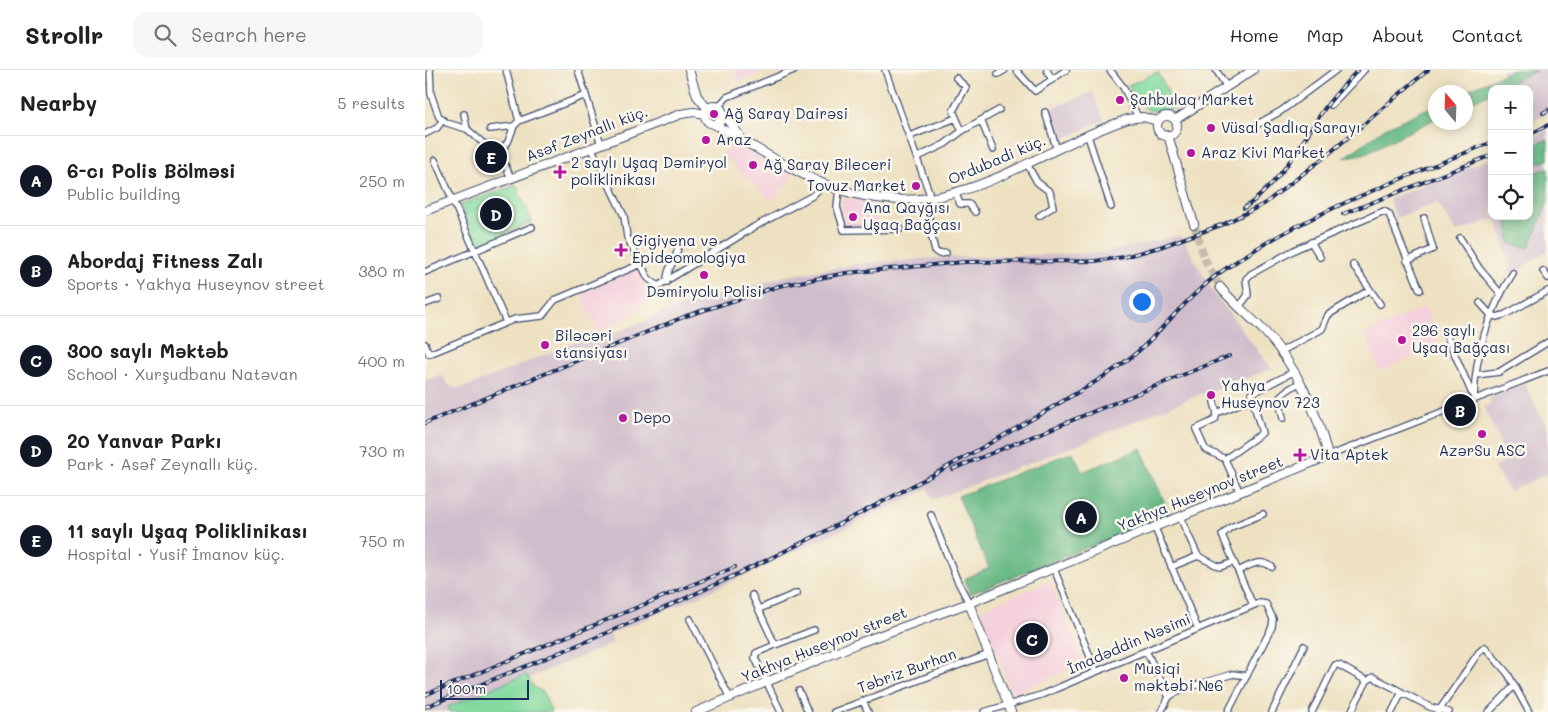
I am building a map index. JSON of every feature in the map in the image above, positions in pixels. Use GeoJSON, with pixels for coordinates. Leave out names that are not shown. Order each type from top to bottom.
{"type":"FeatureCollection","features":[{"type":"Feature","properties":{"kind":"main road"},"geometry":{"type":"LineString","coordinates":[[689,70],[697,96],[706,111],[706,120],[711,123],[719,122],[723,114]]}},
{"type":"Feature","properties":{"kind":"main road"},"geometry":{"type":"LineString","coordinates":[[1175,120],[1253,70]]}},
{"type":"Feature","properties":{"kind":"main road"},"geometry":{"type":"LineString","coordinates":[[706,111],[713,106],[718,107],[744,140]]}},
{"type":"Feature","properties":{"kind":"main road","name":"Asəf Zeynallı küç."},"geometry":{"type":"LineString","coordinates":[[425,211],[681,114],[706,111]]}},
{"type":"Feature","properties":{"kind":"main road"},"geometry":{"type":"LineString","coordinates":[[1138,117],[1159,121],[1166,116],[1175,120]]}},
{"type":"Feature","properties":{"kind":"main road","name":"Ordubadi küç."},"geometry":{"type":"LineString","coordinates":[[711,123],[824,184],[839,189],[883,197],[931,199],[957,194],[1119,122],[1138,117]]}},
{"type":"Feature","properties":{"kind":"main road"},"geometry":{"type":"LineString","coordinates":[[1168,136],[1176,130],[1175,120]]}},
{"type":"Feature","properties":{"kind":"main road"},"geometry":{"type":"LineString","coordinates":[[1159,121],[1159,131],[1168,136],[1194,224]]}},
{"type":"Feature","properties":{"kind":"main road"},"geometry":{"type":"LineString","coordinates":[[1220,287],[1265,332],[1293,372],[1323,437],[1328,456]]}},
{"type":"Feature","properties":{"kind":"main road","name":"Yakhya Huseynov street"},"geometry":{"type":"LineString","coordinates":[[696,712],[856,644],[969,603],[1328,456]]}},
{"type":"Feature","properties":{"kind":"main road"},"geometry":{"type":"LineString","coordinates":[[969,603],[1010,708]]}},
{"type":"Feature","properties":{"kind":"street"},"geometry":{"type":"LineString","coordinates":[[430,70],[428,88],[436,112],[442,122],[467,130],[499,152],[511,178]]}},
{"type":"Feature","properties":{"kind":"street"},"geometry":{"type":"LineString","coordinates":[[506,70],[519,121]]}},
{"type":"Feature","properties":{"kind":"street"},"geometry":{"type":"LineString","coordinates":[[578,70],[601,144]]}},
{"type":"Feature","properties":{"kind":"street"},"geometry":{"type":"LineString","coordinates":[[718,107],[727,97],[795,70]]}},
{"type":"Feature","properties":{"kind":"street"},"geometry":{"type":"LineString","coordinates":[[885,70],[911,136],[931,199],[929,225],[935,251],[937,253],[946,253]]}},
{"type":"Feature","properties":{"kind":"street"},"geometry":{"type":"LineString","coordinates":[[998,74],[1005,70]]}},
{"type":"Feature","properties":{"kind":"street"},"geometry":{"type":"LineString","coordinates":[[1016,70],[1035,91],[1067,70]]}},
{"type":"Feature","properties":{"kind":"street"},"geometry":{"type":"LineString","coordinates":[[1047,70],[1052,80]]}},
{"type":"Feature","properties":{"kind":"street"},"geometry":{"type":"LineString","coordinates":[[1110,70],[1123,87],[1138,117]]}},
{"type":"Feature","properties":{"kind":"street"},"geometry":{"type":"LineString","coordinates":[[1216,70],[1227,87]]}},
{"type":"Feature","properties":{"kind":"street"},"geometry":{"type":"LineString","coordinates":[[1258,124],[1281,111],[1336,70]]}},
{"type":"Feature","properties":{"kind":"street"},"geometry":{"type":"LineString","coordinates":[[1331,105],[1364,70]]}},
{"type":"Feature","properties":{"kind":"street"},"geometry":{"type":"LineString","coordinates":[[956,78],[966,87],[954,108],[962,131]]}},
{"type":"Feature","properties":{"kind":"street"},"geometry":{"type":"LineString","coordinates":[[499,152],[508,142],[514,126],[519,121],[586,95]]}},
{"type":"Feature","properties":{"kind":"street"},"geometry":{"type":"LineString","coordinates":[[918,157],[945,144],[962,131],[999,110]]}},
{"type":"Feature","properties":{"kind":"street"},"geometry":{"type":"LineString","coordinates":[[1045,112],[1057,150]]}},
{"type":"Feature","properties":{"kind":"street"},"geometry":{"type":"LineString","coordinates":[[464,114],[467,130]]}},
{"type":"Feature","properties":{"kind":"street"},"geometry":{"type":"LineString","coordinates":[[911,136],[957,118]]}},
{"type":"Feature","properties":{"kind":"street"},"geometry":{"type":"LineString","coordinates":[[981,120],[993,150]]}},
{"type":"Feature","properties":{"kind":"street"},"geometry":{"type":"LineString","coordinates":[[425,134],[437,128],[442,122]]}},
{"type":"Feature","properties":{"kind":"street"},"geometry":{"type":"LineString","coordinates":[[490,129],[514,126]]}},
{"type":"Feature","properties":{"kind":"street"},"geometry":{"type":"LineString","coordinates":[[1088,136],[1111,207]]}},
{"type":"Feature","properties":{"kind":"street"},"geometry":{"type":"LineString","coordinates":[[591,148],[624,216],[627,237],[648,278],[658,286],[754,227],[812,196],[824,184]]}},
{"type":"Feature","properties":{"kind":"street"},"geometry":{"type":"LineString","coordinates":[[435,160],[506,322]]}},
{"type":"Feature","properties":{"kind":"street"},"geometry":{"type":"LineString","coordinates":[[1027,164],[1037,182],[1051,192],[1053,207],[1039,216]]}},
{"type":"Feature","properties":{"kind":"street"},"geometry":{"type":"LineString","coordinates":[[839,189],[837,207],[844,230],[900,229]]}},
{"type":"Feature","properties":{"kind":"street"},"geometry":{"type":"LineString","coordinates":[[957,194],[960,204],[969,204],[975,212]]}},
{"type":"Feature","properties":{"kind":"street"},"geometry":{"type":"LineString","coordinates":[[1239,307],[1248,295],[1246,279],[1248,276],[1311,242],[1384,211],[1389,214],[1420,290]]}},
{"type":"Feature","properties":{"kind":"street"},"geometry":{"type":"LineString","coordinates":[[1407,261],[1433,249],[1424,218]]}},
{"type":"Feature","properties":{"kind":"street"},"geometry":{"type":"LineString","coordinates":[[425,272],[532,227]]}},
{"type":"Feature","properties":{"kind":"street"},"geometry":{"type":"LineString","coordinates":[[1460,238],[1479,268],[1501,293]]}},
{"type":"Feature","properties":{"kind":"street"},"geometry":{"type":"LineString","coordinates":[[1311,242],[1320,257]]}},
{"type":"Feature","properties":{"kind":"street"},"geometry":{"type":"LineString","coordinates":[[667,282],[668,268],[677,255],[678,247]]}},
{"type":"Feature","properties":{"kind":"street"},"geometry":{"type":"LineString","coordinates":[[425,344],[429,354],[506,322],[520,318],[542,316],[555,300],[641,264]]}},
{"type":"Feature","properties":{"kind":"street"},"geometry":{"type":"LineString","coordinates":[[1353,265],[1380,304]]}},
{"type":"Feature","properties":{"kind":"street"},"geometry":{"type":"LineString","coordinates":[[1543,270],[1548,278]]}},
{"type":"Feature","properties":{"kind":"street"},"geometry":{"type":"LineString","coordinates":[[1474,398],[1476,374],[1490,314],[1513,273]]}},
{"type":"Feature","properties":{"kind":"street"},"geometry":{"type":"LineString","coordinates":[[1280,352],[1323,329],[1328,315],[1369,290]]}},
{"type":"Feature","properties":{"kind":"street"},"geometry":{"type":"LineString","coordinates":[[1480,303],[1490,314],[1497,317],[1548,291]]}},
{"type":"Feature","properties":{"kind":"street"},"geometry":{"type":"LineString","coordinates":[[425,304],[439,299]]}},
{"type":"Feature","properties":{"kind":"street"},"geometry":{"type":"LineString","coordinates":[[1445,332],[1474,398]]}},
{"type":"Feature","properties":{"kind":"street"},"geometry":{"type":"LineString","coordinates":[[1476,374],[1499,372],[1548,342]]}},
{"type":"Feature","properties":{"kind":"street"},"geometry":{"type":"LineString","coordinates":[[1225,459],[1263,433],[1251,399],[1253,391],[1293,372]]}},
{"type":"Feature","properties":{"kind":"street","name":"Yakhya Huseynov street"},"geometry":{"type":"LineString","coordinates":[[1328,456],[1474,398],[1547,373]]}},
{"type":"Feature","properties":{"kind":"street"},"geometry":{"type":"LineString","coordinates":[[1283,418],[1278,399],[1280,395],[1299,383]]}},
{"type":"Feature","properties":{"kind":"street"},"geometry":{"type":"LineString","coordinates":[[1240,493],[1225,459],[1205,449],[1196,429],[1213,421],[1217,413],[1251,399]]}},
{"type":"Feature","properties":{"kind":"street"},"geometry":{"type":"LineString","coordinates":[[1214,402],[1217,413]]}},
{"type":"Feature","properties":{"kind":"street"},"geometry":{"type":"LineString","coordinates":[[1228,712],[1272,627],[1273,619],[1271,611],[1266,604],[1256,604],[1238,571],[1222,535],[1224,532],[1263,514]]}},
{"type":"Feature","properties":{"kind":"street"},"geometry":{"type":"LineString","coordinates":[[931,516],[957,580],[969,603]]}},
{"type":"Feature","properties":{"kind":"street"},"geometry":{"type":"LineString","coordinates":[[1180,517],[1198,556],[1220,567],[1234,562]]}},
{"type":"Feature","properties":{"kind":"street"},"geometry":{"type":"LineString","coordinates":[[1155,528],[1198,629]]}},
{"type":"Feature","properties":{"kind":"street"},"geometry":{"type":"LineString","coordinates":[[1171,567],[1198,556]]}},
{"type":"Feature","properties":{"kind":"street"},"geometry":{"type":"LineString","coordinates":[[1238,571],[1259,561],[1265,562],[1272,567]]}},
{"type":"Feature","properties":{"kind":"street"},"geometry":{"type":"LineString","coordinates":[[1054,569],[1095,671]]}},
{"type":"Feature","properties":{"kind":"street"},"geometry":{"type":"LineString","coordinates":[[759,609],[797,593]]}},
{"type":"Feature","properties":{"kind":"street"},"geometry":{"type":"LineString","coordinates":[[752,595],[775,645]]}},
{"type":"Feature","properties":{"kind":"street","name":"İmadəddin Nəsimi"},"geometry":{"type":"LineString","coordinates":[[984,712],[1010,708],[1256,604]]}},
{"type":"Feature","properties":{"kind":"street"},"geometry":{"type":"LineString","coordinates":[[690,619],[730,698]]}},
{"type":"Feature","properties":{"kind":"street"},"geometry":{"type":"LineString","coordinates":[[781,712],[765,683],[755,656],[775,645],[815,630]]}},
{"type":"Feature","properties":{"kind":"street"},"geometry":{"type":"LineString","coordinates":[[1272,712],[1305,646]]}},
{"type":"Feature","properties":{"kind":"street"},"geometry":{"type":"LineString","coordinates":[[1438,711],[1485,647],[1514,686],[1530,712]]}},
{"type":"Feature","properties":{"kind":"street"},"geometry":{"type":"LineString","coordinates":[[1145,651],[1169,697]]}},
{"type":"Feature","properties":{"kind":"street","name":"Təbriz Burhan"},"geometry":{"type":"LineString","coordinates":[[834,712],[989,654]]}},
{"type":"Feature","properties":{"kind":"street"},"geometry":{"type":"LineString","coordinates":[[1312,712],[1335,666],[1339,665],[1367,681]]}},
{"type":"Feature","properties":{"kind":"street"},"geometry":{"type":"LineString","coordinates":[[1161,712],[1169,697],[1180,690],[1233,674],[1247,676]]}},
{"type":"Feature","properties":{"kind":"street"},"geometry":{"type":"LineString","coordinates":[[1351,712],[1367,681],[1373,677],[1438,711],[1449,712]]}},
{"type":"Feature","properties":{"kind":"street"},"geometry":{"type":"LineString","coordinates":[[1489,712],[1514,686]]}},
{"type":"Feature","properties":{"kind":"street"},"geometry":{"type":"LineString","coordinates":[[799,691],[808,712]]}},
{"type":"Feature","properties":{"kind":"street"},"geometry":{"type":"LineString","coordinates":[[1391,712],[1402,692]]}},
{"type":"Feature","properties":{"kind":"street"},"geometry":{"type":"LineString","coordinates":[[863,701],[868,712]]}},
{"type":"Feature","properties":{"kind":"shaded area"},"geometry":{"type":"Polygon","coordinates":[[[733,70],[768,70],[737,82],[733,70]]]}},
{"type":"Feature","properties":{"kind":"shaded area"},"geometry":{"type":"Polygon","coordinates":[[[1501,70],[1548,70],[1548,114],[1533,120],[1533,85],[1508,85],[1501,70]]]}},
{"type":"Feature","properties":{"kind":"shaded area"},"geometry":{"type":"Polygon","coordinates":[[[1092,92],[1104,120],[1057,142],[1047,110],[1092,92]]]}},
{"type":"Feature","properties":{"kind":"shaded area"},"geometry":{"type":"Polygon","coordinates":[[[1548,129],[1548,251],[1526,264],[1516,275],[1509,270],[1511,267],[1496,220],[1533,220],[1533,137],[1548,129]]]}},
{"type":"Feature","properties":{"kind":"shaded area"},"geometry":{"type":"Polygon","coordinates":[[[734,141],[793,175],[773,201],[721,154],[734,141]]]}},
{"type":"Feature","properties":{"kind":"shaded area"},"geometry":{"type":"Polygon","coordinates":[[[1488,160],[1488,220],[1492,220],[1456,232],[1437,202],[1396,218],[1389,199],[1488,160]]]}},
{"type":"Feature","properties":{"kind":"shaded area"},"geometry":{"type":"Polygon","coordinates":[[[842,198],[875,202],[877,227],[847,227],[843,223],[842,198]]]}},
{"type":"Feature","properties":{"kind":"shaded area"},"geometry":{"type":"Polygon","coordinates":[[[1181,235],[1211,289],[1272,369],[1193,397],[1072,447],[933,500],[928,488],[919,494],[693,599],[610,634],[613,643],[448,712],[425,712],[425,380],[442,375],[447,384],[454,388],[466,387],[596,334],[600,339],[689,303],[787,276],[858,264],[935,258],[1103,253],[1181,235]]]}},
{"type":"Feature","properties":{"kind":"shaded area"},"geometry":{"type":"Polygon","coordinates":[[[639,268],[653,296],[628,318],[598,333],[581,294],[639,268]]]}},
{"type":"Feature","properties":{"kind":"shaded area","name":"296 saylı Uşaq Bağçası"},"geometry":{"type":"Polygon","coordinates":[[[1425,307],[1440,346],[1379,371],[1365,334],[1425,307]]]}},
{"type":"Feature","properties":{"kind":"shaded area"},"geometry":{"type":"Polygon","coordinates":[[[1525,384],[1548,430],[1548,474],[1509,491],[1494,468],[1507,459],[1484,406],[1491,404],[1489,398],[1525,384]]]}},
{"type":"Feature","properties":{"kind":"shaded area"},"geometry":{"type":"Polygon","coordinates":[[[1050,581],[1084,663],[1012,694],[981,611],[984,608],[1050,581]]]}},
{"type":"Feature","properties":{"kind":"green space"},"geometry":{"type":"Polygon","coordinates":[[[1513,70],[1537,70],[1506,85],[1488,85],[1488,94],[1473,102],[1473,88],[1513,70]]]}},
{"type":"Feature","properties":{"kind":"green space"},"geometry":{"type":"Polygon","coordinates":[[[1158,72],[1176,108],[1151,111],[1141,105],[1128,85],[1158,72]]]}},
{"type":"Feature","properties":{"kind":"green space"},"geometry":{"type":"Polygon","coordinates":[[[1428,108],[1428,122],[1366,153],[1344,158],[1385,128],[1428,108]]]}},
{"type":"Feature","properties":{"kind":"green space"},"geometry":{"type":"Polygon","coordinates":[[[1548,139],[1548,160],[1533,165],[1533,145],[1548,139]]]}},
{"type":"Feature","properties":{"kind":"green space"},"geometry":{"type":"Polygon","coordinates":[[[1548,168],[1548,202],[1529,248],[1510,244],[1507,224],[1508,220],[1533,220],[1533,173],[1548,168]]]}},
{"type":"Feature","properties":{"kind":"green space"},"geometry":{"type":"Polygon","coordinates":[[[516,185],[532,222],[478,245],[460,205],[516,185]]]}},
{"type":"Feature","properties":{"kind":"green space"},"geometry":{"type":"Polygon","coordinates":[[[1141,448],[1170,515],[970,594],[964,579],[989,568],[958,496],[1073,452],[1082,472],[1141,448]]]}},
{"type":"Feature","properties":{"kind":"green space"},"geometry":{"type":"Polygon","coordinates":[[[526,674],[534,687],[543,692],[551,712],[450,712],[448,707],[526,674]]]}},
{"type":"Feature","properties":{"kind":"tunnel"},"geometry":{"type":"LineString","coordinates":[[1194,224],[1205,260],[1220,287]]}},
{"type":"Feature","properties":{"kind":"railway"},"geometry":{"type":"LineString","coordinates":[[1244,208],[1257,198],[1280,174],[1329,103],[1358,70]]}},
{"type":"Feature","properties":{"kind":"railway"},"geometry":{"type":"LineString","coordinates":[[425,423],[686,316],[779,286],[846,273],[964,262],[1095,261],[1124,257],[1160,247],[1224,224],[1264,204],[1326,156],[1428,70]]}},
{"type":"Feature","properties":{"kind":"railway"},"geometry":{"type":"LineString","coordinates":[[1543,113],[1548,110]]}},
{"type":"Feature","properties":{"kind":"railway"},"geometry":{"type":"LineString","coordinates":[[1533,133],[1548,125]]}},
{"type":"Feature","properties":{"kind":"railway"},"geometry":{"type":"LineString","coordinates":[[425,707],[642,618],[774,557],[873,507],[971,454],[1107,374],[1143,347],[1205,285],[1259,247],[1290,229],[1356,198],[1488,144]]}},
{"type":"Feature","properties":{"kind":"railway"},"geometry":{"type":"LineString","coordinates":[[1343,214],[1488,157]]}},
{"type":"Feature","properties":{"kind":"railway"},"geometry":{"type":"LineString","coordinates":[[953,469],[1229,356]]}},
{"type":"Feature","properties":{"kind":"railway"},"geometry":{"type":"LineString","coordinates":[[425,695],[735,567]]}},
{"type":"Feature","properties":{"kind":"place","name":"Şahbulaq Market"},"geometry":{"type":"Point","coordinates":[1120,100]}},
{"type":"Feature","properties":{"kind":"place","name":"Ağ Saray Dairəsi"},"geometry":{"type":"Point","coordinates":[714,114]}},
{"type":"Feature","properties":{"kind":"place","name":"Vüsal Şadlıq Sarayı"},"geometry":{"type":"Point","coordinates":[1211,128]}},
{"type":"Feature","properties":{"kind":"place","name":"Araz"},"geometry":{"type":"Point","coordinates":[706,140]}},
{"type":"Feature","properties":{"kind":"place","name":"Araz Kivi Market"},"geometry":{"type":"Point","coordinates":[1191,153]}},
{"type":"Feature","properties":{"kind":"place","name":"11 saylı Uşaq Poliklinikası"},"geometry":{"type":"Point","coordinates":[491,157]}},
{"type":"Feature","properties":{"kind":"place","name":"Ağ Saray Bileceri"},"geometry":{"type":"Point","coordinates":[753,165]}},
{"type":"Feature","properties":{"kind":"place","name":"2 saylı Uşaq Dəmiryol poliklinikası"},"geometry":{"type":"Point","coordinates":[560,172]}},
{"type":"Feature","properties":{"kind":"place","name":"Tovuz Market"},"geometry":{"type":"Point","coordinates":[916,186]}},
{"type":"Feature","properties":{"kind":"place","name":"20 Yanvar Parkı"},"geometry":{"type":"Point","coordinates":[496,214]}},
{"type":"Feature","properties":{"kind":"place","name":"Ana Qayğısı Uşaq Bağçası"},"geometry":{"type":"Point","coordinates":[853,217]}},
{"type":"Feature","properties":{"kind":"place","name":"Gigiyena və Epideomologiya"},"geometry":{"type":"Point","coordinates":[621,250]}},
{"type":"Feature","properties":{"kind":"place","name":"Dəmiryolu Polisi"},"geometry":{"type":"Point","coordinates":[704,275]}},
{"type":"Feature","properties":{"kind":"place","name":"296 saylı Uşaq Bağçası"},"geometry":{"type":"Point","coordinates":[1402,340]}},
{"type":"Feature","properties":{"kind":"place","name":"Biləcəri stansiyası"},"geometry":{"type":"Point","coordinates":[545,345]}},
{"type":"Feature","properties":{"kind":"place","name":"Yahya Huseynov 723"},"geometry":{"type":"Point","coordinates":[1211,395]}},
{"type":"Feature","properties":{"kind":"place","name":"Abordaj Fitness Zalı"},"geometry":{"type":"Point","coordinates":[1460,410]}},
{"type":"Feature","properties":{"kind":"place","name":"Depo"},"geometry":{"type":"Point","coordinates":[623,418]}},
{"type":"Feature","properties":{"kind":"place","name":"AzərSu ASC"},"geometry":{"type":"Point","coordinates":[1482,434]}},
{"type":"Feature","properties":{"kind":"place","name":"Vita Aptek"},"geometry":{"type":"Point","coordinates":[1300,455]}},
{"type":"Feature","properties":{"kind":"place","name":"6-cı Polis Bölməsi"},"geometry":{"type":"Point","coordinates":[1081,517]}},
{"type":"Feature","properties":{"kind":"place","name":"300 saylı Məktəb"},"geometry":{"type":"Point","coordinates":[1032,639]}},
{"type":"Feature","properties":{"kind":"place","name":"Musiqi məktəbi №6"},"geometry":{"type":"Point","coordinates":[1124,678]}}]}
